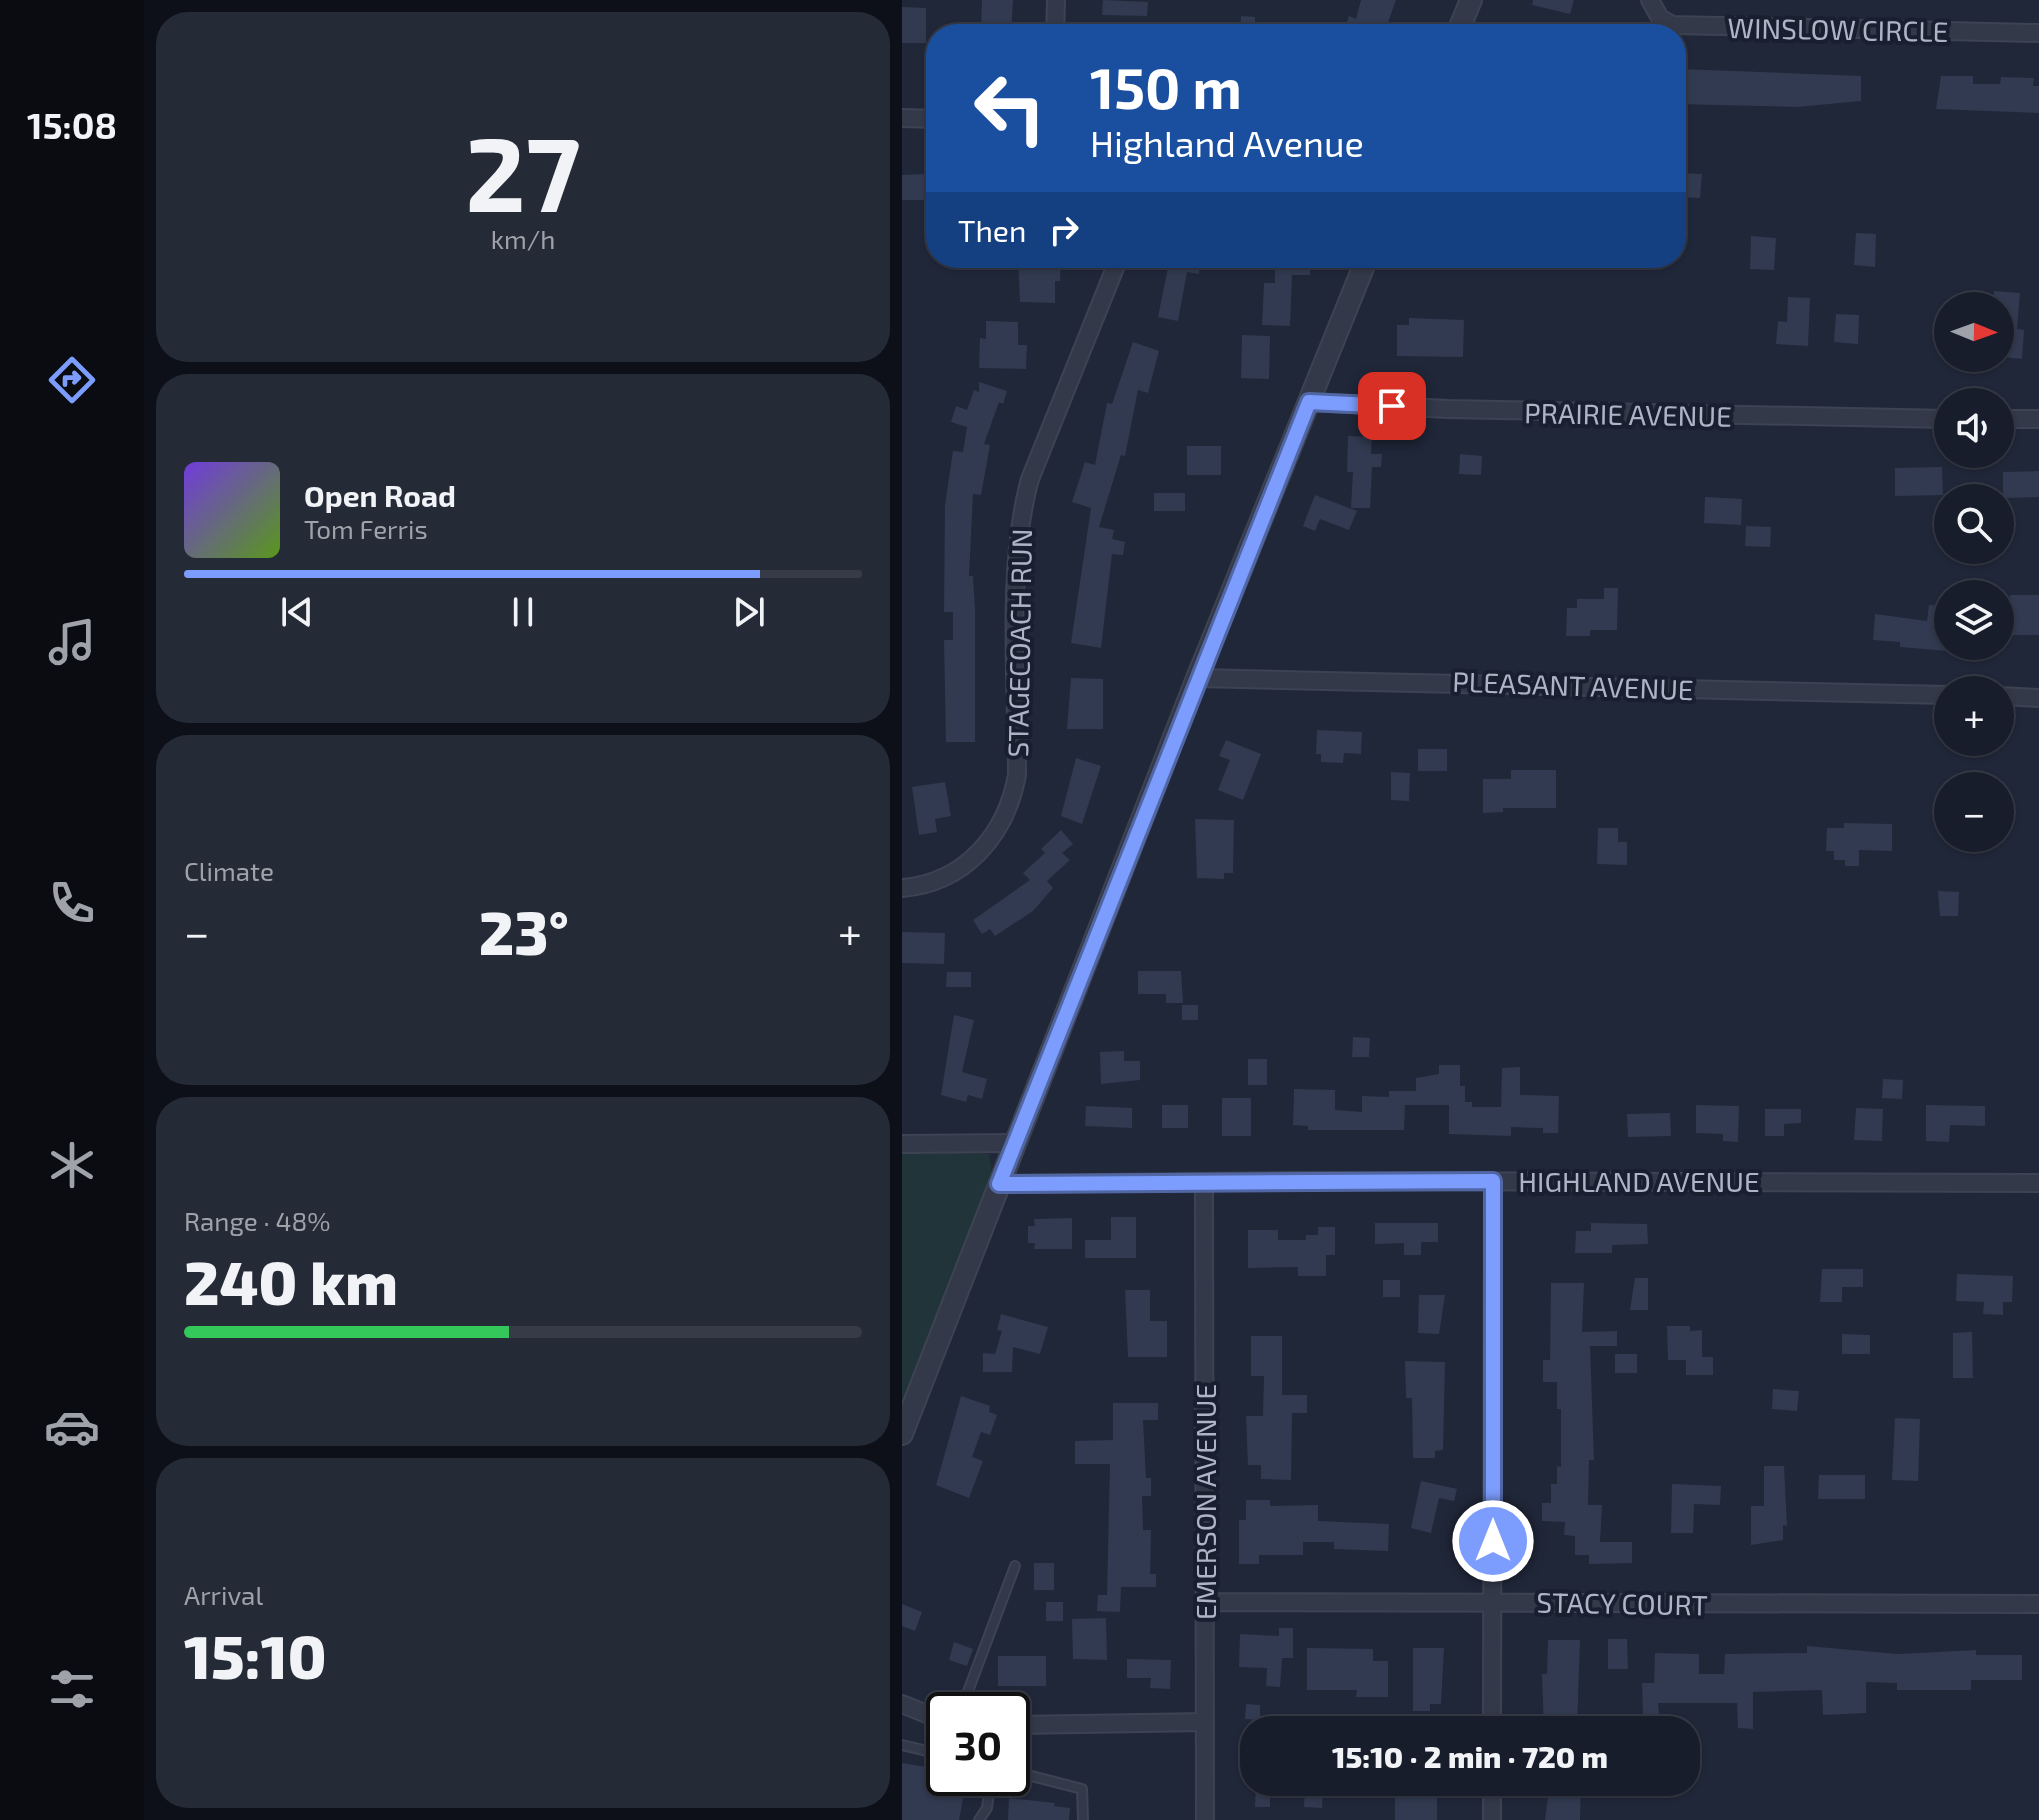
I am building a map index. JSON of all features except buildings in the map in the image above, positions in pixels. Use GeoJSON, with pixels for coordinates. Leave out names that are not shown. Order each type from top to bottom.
{"type":"FeatureCollection","features":[{"type":"Feature","properties":{"kind":"street"},"geometry":{"type":"LineString","coordinates":[[1055,24],[1056,0]]}},
{"type":"Feature","properties":{"kind":"street"},"geometry":{"type":"LineString","coordinates":[[1461,24],[1471,0]]}},
{"type":"Feature","properties":{"kind":"street","name":"WINSLOW CIRCLE"},"geometry":{"type":"LineString","coordinates":[[1650,0],[1660,18],[1670,24]]}},
{"type":"Feature","properties":{"kind":"street","name":"WINSLOW CIRCLE"},"geometry":{"type":"LineString","coordinates":[[1686,25],[2039,33]]}},
{"type":"Feature","properties":{"kind":"street"},"geometry":{"type":"LineString","coordinates":[[902,118],[926,119]]}},
{"type":"Feature","properties":{"kind":"street","name":"STAGECOACH RUN"},"geometry":{"type":"LineString","coordinates":[[902,888],[947,876],[979,856],[1009,808],[1017,775],[1017,551],[1021,511],[1030,479],[1115,268]]}},
{"type":"Feature","properties":{"kind":"street"},"geometry":{"type":"LineString","coordinates":[[902,1434],[1197,678],[1363,268]]}},
{"type":"Feature","properties":{"kind":"street","name":"PRAIRIE AVENUE"},"geometry":{"type":"LineString","coordinates":[[1309,402],[1448,409],[1934,419]]}},
{"type":"Feature","properties":{"kind":"street"},"geometry":{"type":"LineString","coordinates":[[2014,419],[2039,419]]}},
{"type":"Feature","properties":{"kind":"street","name":"PLEASANT AVENUE"},"geometry":{"type":"LineString","coordinates":[[1197,678],[1934,695]]}},
{"type":"Feature","properties":{"kind":"street"},"geometry":{"type":"LineString","coordinates":[[2014,697],[2039,698]]}},
{"type":"Feature","properties":{"kind":"street"},"geometry":{"type":"LineString","coordinates":[[902,1144],[1015,1143]]}},
{"type":"Feature","properties":{"kind":"street"},"geometry":{"type":"LineString","coordinates":[[1492,1716],[1493,1181]]}},
{"type":"Feature","properties":{"kind":"street","name":"HIGHLAND AVENUE"},"geometry":{"type":"LineString","coordinates":[[999,1184],[1493,1181],[2039,1183]]}},
{"type":"Feature","properties":{"kind":"street","name":"EMERSON AVENUE"},"geometry":{"type":"LineString","coordinates":[[1204,1184],[1205,1820]]}},
{"type":"Feature","properties":{"kind":"street","name":"STACY COURT"},"geometry":{"type":"LineString","coordinates":[[1206,1602],[2039,1604]]}},
{"type":"Feature","properties":{"kind":"street"},"geometry":{"type":"LineString","coordinates":[[902,1704],[926,1714]]}},
{"type":"Feature","properties":{"kind":"street"},"geometry":{"type":"LineString","coordinates":[[1030,1725],[1205,1722]]}},
{"type":"Feature","properties":{"kind":"street"},"geometry":{"type":"LineString","coordinates":[[1492,1796],[1492,1820]]}},
{"type":"Feature","properties":{"kind":"lane"},"geometry":{"type":"LineString","coordinates":[[968,1692],[1015,1566]]}},
{"type":"Feature","properties":{"kind":"lane"},"geometry":{"type":"LineString","coordinates":[[902,1745],[926,1751]]}},
{"type":"Feature","properties":{"kind":"lane"},"geometry":{"type":"LineString","coordinates":[[1030,1776],[1082,1789],[1083,1820]]}},
{"type":"Feature","properties":{"kind":"lane"},"geometry":{"type":"LineString","coordinates":[[979,1820],[987,1808],[989,1796]]}},
{"type":"Feature","properties":{"kind":"shaded area"},"geometry":{"type":"Polygon","coordinates":[[[902,1152],[989,1154],[992,1174],[902,1403],[902,1152]]]}},
{"type":"Feature","properties":{"kind":"route"},"geometry":{"type":"LineString","coordinates":[[1392,406],[1309,402],[1186,705],[999,1184],[1493,1181],[1493,1541]]}}]}
